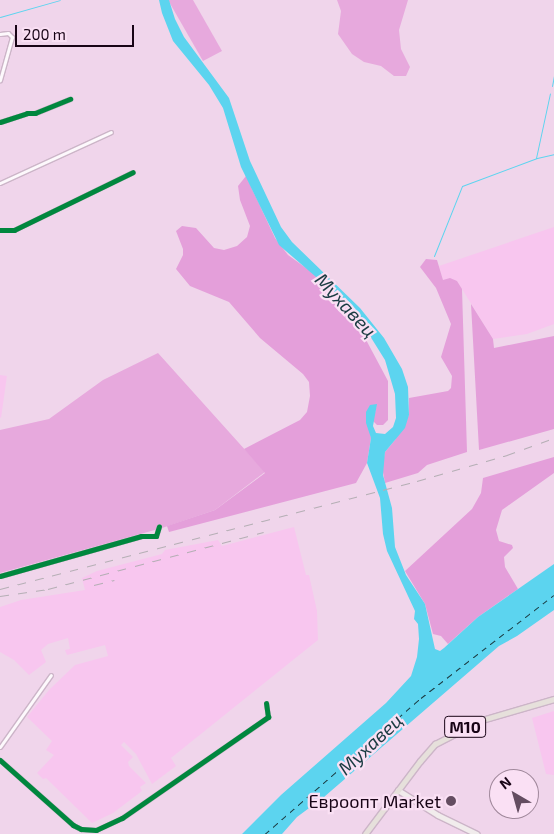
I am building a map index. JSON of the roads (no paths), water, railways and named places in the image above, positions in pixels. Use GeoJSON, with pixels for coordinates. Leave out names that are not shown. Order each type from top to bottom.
{"type":"FeatureCollection","features":[{"type":"Feature","properties":{"kind":"main road","name":"М10"},"geometry":{"type":"LineString","coordinates":[[365,834],[425,754],[442,739],[482,720],[554,699]]}},
{"type":"Feature","properties":{"kind":"main road"},"geometry":{"type":"LineString","coordinates":[[398,790],[438,815],[477,834]]}},
{"type":"Feature","properties":{"kind":"street"},"geometry":{"type":"LineString","coordinates":[[0,34],[8,33],[12,37],[0,80]]}},
{"type":"Feature","properties":{"kind":"street"},"geometry":{"type":"LineString","coordinates":[[0,122],[27,113],[35,113],[70,99]]}},
{"type":"Feature","properties":{"kind":"street"},"geometry":{"type":"LineString","coordinates":[[0,183],[111,132]]}},
{"type":"Feature","properties":{"kind":"street"},"geometry":{"type":"LineString","coordinates":[[0,230],[14,230],[133,172]]}},
{"type":"Feature","properties":{"kind":"street"},"geometry":{"type":"LineString","coordinates":[[0,576],[141,536],[156,536],[160,526]]}},
{"type":"Feature","properties":{"kind":"street"},"geometry":{"type":"LineString","coordinates":[[0,747],[51,675]]}},
{"type":"Feature","properties":{"kind":"street"},"geometry":{"type":"LineString","coordinates":[[0,760],[72,825],[88,831],[96,830],[122,818],[268,717],[266,703]]}},
{"type":"Feature","properties":{"kind":"water","name":"Мухавец"},"geometry":{"type":"Polygon","coordinates":[[[159,0],[169,0],[175,19],[184,37],[229,98],[250,161],[281,227],[292,242],[360,308],[384,338],[402,369],[408,387],[409,415],[405,428],[385,452],[383,475],[392,508],[395,547],[406,575],[425,604],[435,649],[440,651],[478,617],[554,564],[554,610],[499,646],[324,797],[297,817],[282,834],[242,834],[281,795],[386,703],[411,676],[417,657],[419,639],[418,624],[414,619],[415,611],[387,551],[383,534],[380,498],[367,463],[371,438],[366,423],[366,412],[370,405],[377,404],[373,426],[376,433],[385,434],[393,427],[396,418],[395,394],[385,360],[365,328],[338,296],[279,245],[241,167],[223,108],[209,85],[173,41],[159,0]]]}},
{"type":"Feature","properties":{"kind":"waterway"},"geometry":{"type":"LineString","coordinates":[[0,17],[60,0]]}},
{"type":"Feature","properties":{"kind":"waterway"},"geometry":{"type":"LineString","coordinates":[[552,86],[554,76]]}},
{"type":"Feature","properties":{"kind":"waterway"},"geometry":{"type":"LineString","coordinates":[[536,158],[550,93]]}},
{"type":"Feature","properties":{"kind":"waterway"},"geometry":{"type":"LineString","coordinates":[[434,256],[462,186],[537,158],[554,154]]}},
{"type":"Feature","properties":{"kind":"railway"},"geometry":{"type":"LineString","coordinates":[[0,589],[417,481],[507,455],[554,438]]}},
{"type":"Feature","properties":{"kind":"railway"},"geometry":{"type":"LineString","coordinates":[[0,596],[48,589],[264,532]]}},
{"type":"Feature","properties":{"kind":"railway"},"geometry":{"type":"LineString","coordinates":[[94,585],[114,580]]}},
{"type":"Feature","properties":{"kind":"place","name":"Евроопт Market"},"geometry":{"type":"Point","coordinates":[451,801]}}]}
